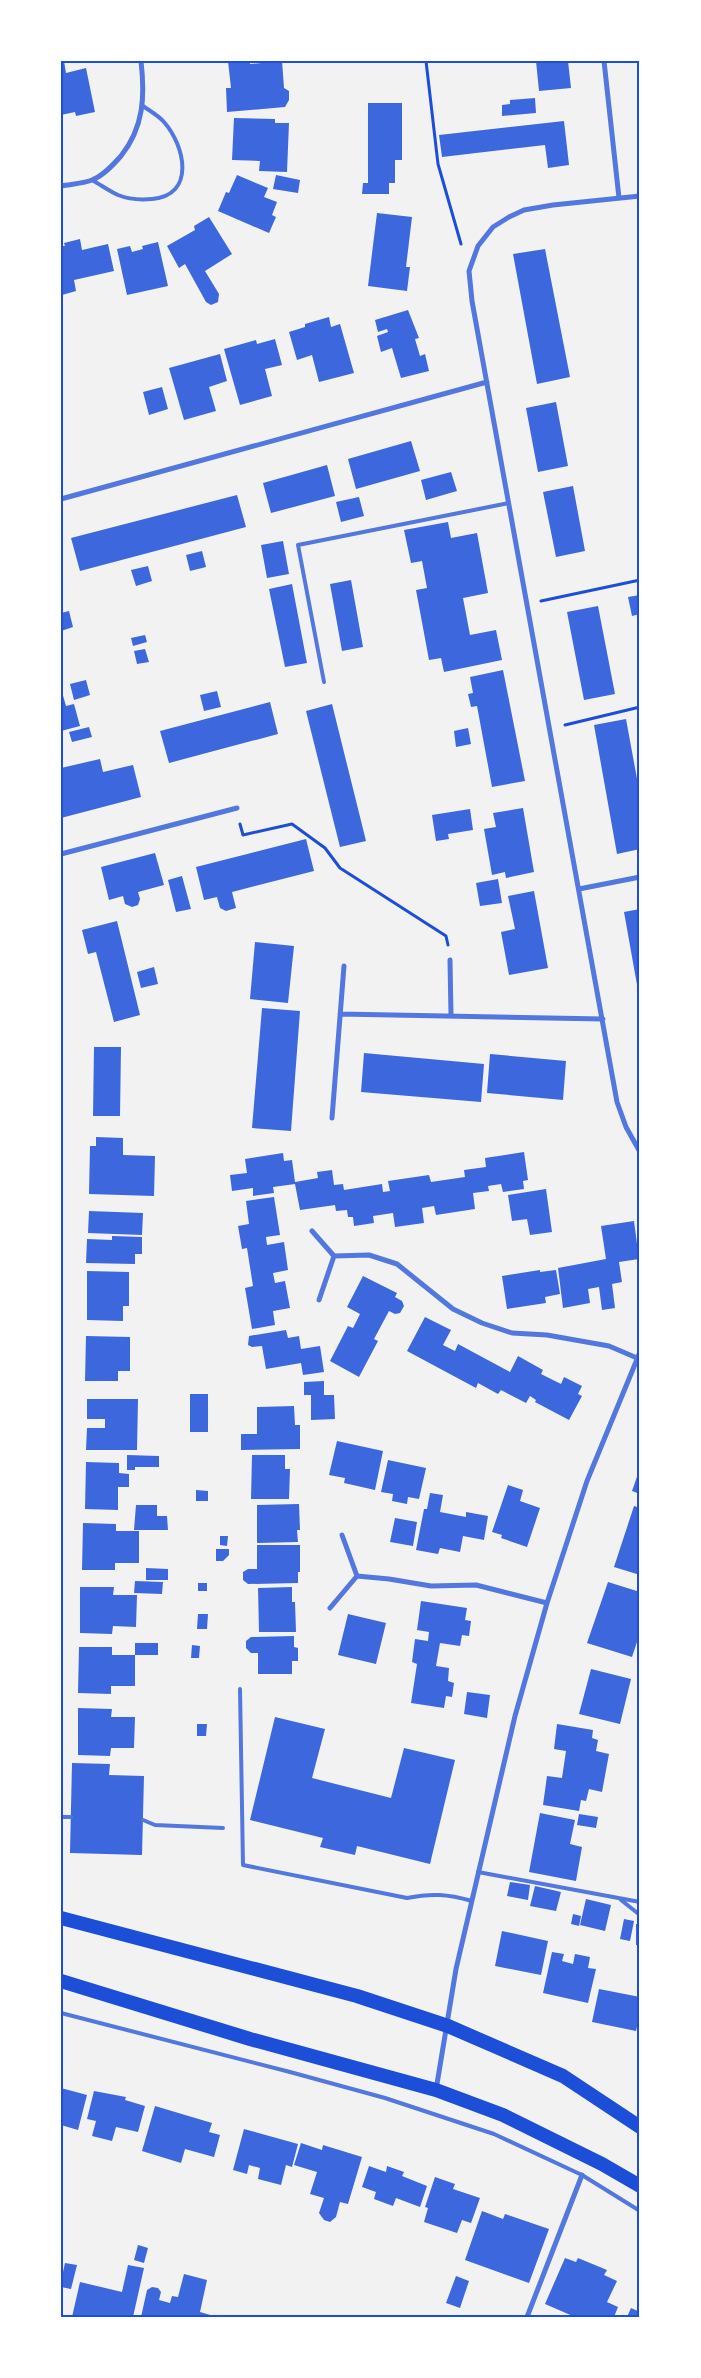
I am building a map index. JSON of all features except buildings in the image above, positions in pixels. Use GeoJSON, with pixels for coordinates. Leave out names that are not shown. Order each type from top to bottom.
{"type":"FeatureCollection","features":[{"type":"Feature","properties":{"kind":"highway"},"geometry":{"type":"LineString","coordinates":[[61,1918],[357,1996],[448,2026],[563,2076],[640,2127]]}},
{"type":"Feature","properties":{"kind":"highway"},"geometry":{"type":"LineString","coordinates":[[61,1981],[250,2039],[436,2090],[503,2115],[602,2164],[640,2186]]}},
{"type":"Feature","properties":{"kind":"street"},"geometry":{"type":"LineString","coordinates":[[61,186],[92,180],[112,167],[128,147],[138,129],[143,106],[144,86],[141,61]]}},
{"type":"Feature","properties":{"kind":"street"},"geometry":{"type":"LineString","coordinates":[[604,61],[619,198]]}},
{"type":"Feature","properties":{"kind":"street"},"geometry":{"type":"LineString","coordinates":[[640,196],[524,210],[510,216],[492,227],[478,246],[469,271],[472,301],[617,1102],[626,1127],[640,1152]]}},
{"type":"Feature","properties":{"kind":"street"},"geometry":{"type":"LineString","coordinates":[[61,499],[487,382]]}},
{"type":"Feature","properties":{"kind":"street"},"geometry":{"type":"LineString","coordinates":[[61,854],[237,808]]}},
{"type":"Feature","properties":{"kind":"street"},"geometry":{"type":"LineString","coordinates":[[579,888],[640,877]]}},
{"type":"Feature","properties":{"kind":"street"},"geometry":{"type":"LineString","coordinates":[[450,960],[451,1016]]}},
{"type":"Feature","properties":{"kind":"street"},"geometry":{"type":"LineString","coordinates":[[332,1118],[344,966]]}},
{"type":"Feature","properties":{"kind":"street"},"geometry":{"type":"LineString","coordinates":[[340,1014],[603,1019]]}},
{"type":"Feature","properties":{"kind":"street"},"geometry":{"type":"LineString","coordinates":[[312,1231],[334,1256]]}},
{"type":"Feature","properties":{"kind":"street"},"geometry":{"type":"LineString","coordinates":[[334,1256],[369,1255],[397,1264],[453,1310],[505,1331],[547,1335],[609,1346],[639,1355],[587,1481],[547,1604],[516,1716],[456,1968],[436,2090]]}},
{"type":"Feature","properties":{"kind":"street"},"geometry":{"type":"LineString","coordinates":[[319,1300],[334,1256]]}},
{"type":"Feature","properties":{"kind":"street"},"geometry":{"type":"LineString","coordinates":[[342,1535],[357,1576]]}},
{"type":"Feature","properties":{"kind":"street"},"geometry":{"type":"LineString","coordinates":[[357,1576],[431,1586],[476,1585],[547,1604]]}},
{"type":"Feature","properties":{"kind":"street"},"geometry":{"type":"LineString","coordinates":[[330,1608],[357,1576]]}},
{"type":"Feature","properties":{"kind":"street"},"geometry":{"type":"LineString","coordinates":[[527,2317],[582,2175]]}},
{"type":"Feature","properties":{"kind":"lane"},"geometry":{"type":"LineString","coordinates":[[92,180],[120,196],[145,200],[163,198],[174,191],[182,176],[182,157],[176,139],[164,121],[143,106]]}},
{"type":"Feature","properties":{"kind":"lane"},"geometry":{"type":"LineString","coordinates":[[324,682],[298,544],[509,503]]}},
{"type":"Feature","properties":{"kind":"lane"},"geometry":{"type":"LineString","coordinates":[[240,1689],[243,1865],[407,1898],[426,1894],[448,1894],[472,1901]]}},
{"type":"Feature","properties":{"kind":"lane"},"geometry":{"type":"LineString","coordinates":[[61,1817],[71,1817]]}},
{"type":"Feature","properties":{"kind":"lane"},"geometry":{"type":"LineString","coordinates":[[143,1820],[155,1825],[223,1828]]}},
{"type":"Feature","properties":{"kind":"lane"},"geometry":{"type":"LineString","coordinates":[[478,1872],[640,1902]]}},
{"type":"Feature","properties":{"kind":"lane"},"geometry":{"type":"LineString","coordinates":[[619,1899],[640,1915]]}},
{"type":"Feature","properties":{"kind":"lane"},"geometry":{"type":"LineString","coordinates":[[61,2013],[385,2098],[494,2134],[582,2175],[640,2211]]}},
{"type":"Feature","properties":{"kind":"path"},"geometry":{"type":"LineString","coordinates":[[426,61],[438,164],[469,271]]}},
{"type":"Feature","properties":{"kind":"path"},"geometry":{"type":"LineString","coordinates":[[528,603],[640,580]]}},
{"type":"Feature","properties":{"kind":"path"},"geometry":{"type":"LineString","coordinates":[[550,728],[640,707]]}},
{"type":"Feature","properties":{"kind":"path"},"geometry":{"type":"LineString","coordinates":[[237,808],[243,835],[292,824],[324,848],[340,868],[446,936],[450,960]]}}]}
